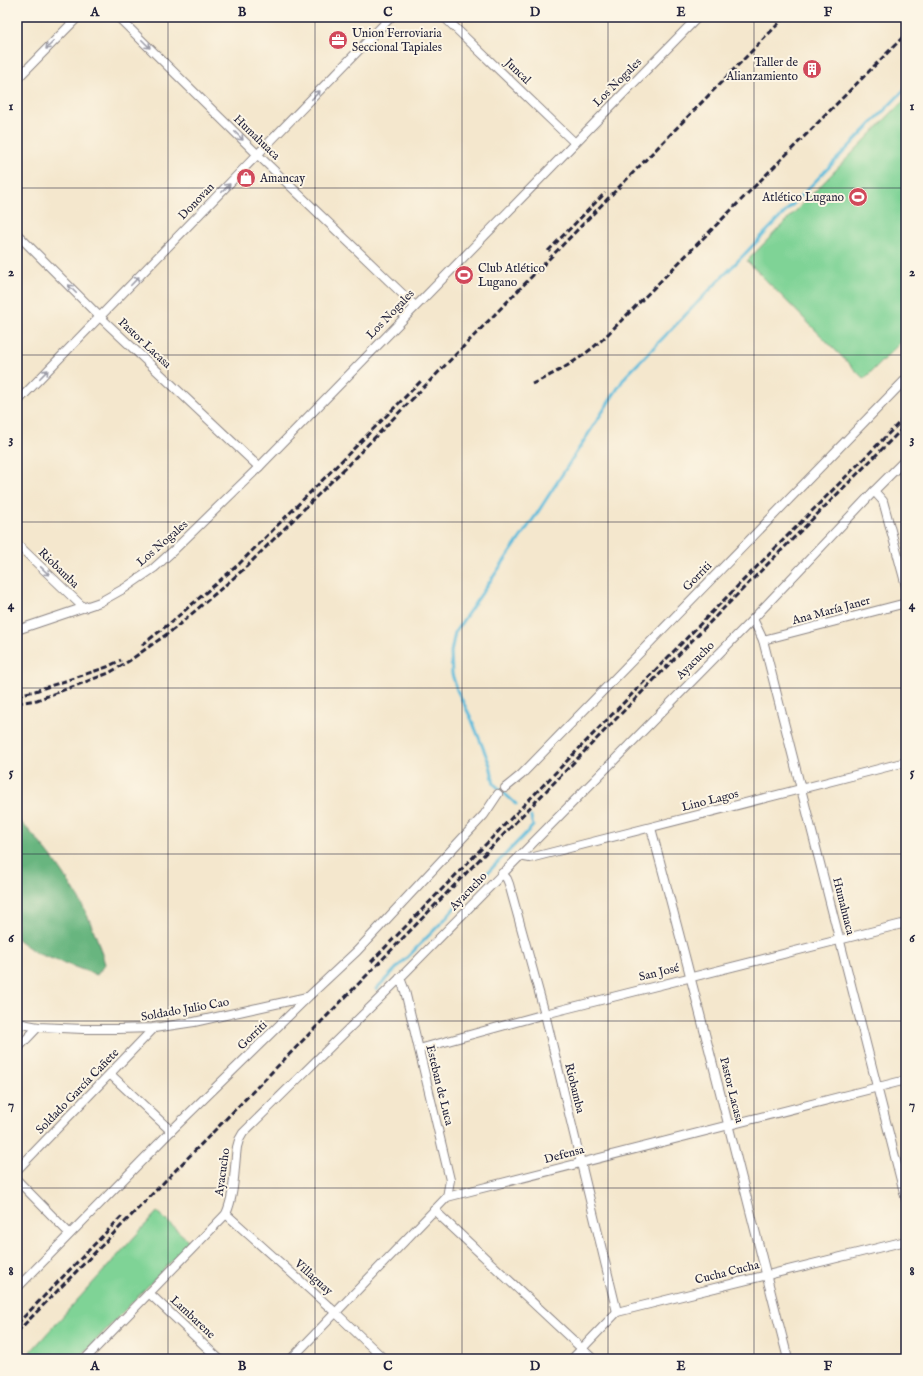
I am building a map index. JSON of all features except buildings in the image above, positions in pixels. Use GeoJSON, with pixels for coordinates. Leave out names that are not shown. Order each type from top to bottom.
{"type":"FeatureCollection","features":[{"type":"Feature","properties":{"kind":"street"},"geometry":{"type":"LineString","coordinates":[[17,79],[78,17]]}},
{"type":"Feature","properties":{"kind":"street","name":"Humahuaca"},"geometry":{"type":"LineString","coordinates":[[118,17],[258,155],[415,306]]}},
{"type":"Feature","properties":{"kind":"street","name":"Donovan"},"geometry":{"type":"LineString","coordinates":[[17,402],[391,17]]}},
{"type":"Feature","properties":{"kind":"street","name":"Juncal"},"geometry":{"type":"LineString","coordinates":[[444,17],[574,142]]}},
{"type":"Feature","properties":{"kind":"street","name":"Los Nogales"},"geometry":{"type":"LineString","coordinates":[[84,608],[100,602],[125,588],[154,568],[185,540],[698,17]]}},
{"type":"Feature","properties":{"kind":"street","name":"Pastor Lacasa"},"geometry":{"type":"LineString","coordinates":[[17,234],[100,317],[258,467]]}},
{"type":"Feature","properties":{"kind":"street","name":"Gorriti"},"geometry":{"type":"LineString","coordinates":[[505,788],[521,775],[906,379]]}},
{"type":"Feature","properties":{"kind":"street","name":"Ayacucho"},"geometry":{"type":"LineString","coordinates":[[85,1359],[226,1214],[231,1197],[237,1147],[243,1133],[400,978],[753,619],[906,458]]}},
{"type":"Feature","properties":{"kind":"street"},"geometry":{"type":"LineString","coordinates":[[874,491],[883,501],[906,586]]}},
{"type":"Feature","properties":{"kind":"street","name":"Riobamba"},"geometry":{"type":"LineString","coordinates":[[17,544],[84,608]]}},
{"type":"Feature","properties":{"kind":"street","name":"Ana María Janer"},"geometry":{"type":"LineString","coordinates":[[763,640],[906,603]]}},
{"type":"Feature","properties":{"kind":"street"},"geometry":{"type":"LineString","coordinates":[[17,630],[84,608]]}},
{"type":"Feature","properties":{"kind":"street","name":"Humahuaca"},"geometry":{"type":"LineString","coordinates":[[753,619],[763,640],[906,1200]]}},
{"type":"Feature","properties":{"kind":"street","name":"Lino Lagos"},"geometry":{"type":"LineString","coordinates":[[519,856],[530,858],[906,762]]}},
{"type":"Feature","properties":{"kind":"street","name":"Gorriti"},"geometry":{"type":"LineString","coordinates":[[17,1288],[171,1131],[363,945],[484,815],[498,794]]}},
{"type":"Feature","properties":{"kind":"street","name":"Pastor Lacasa"},"geometry":{"type":"LineString","coordinates":[[651,828],[691,976],[788,1359]]}},
{"type":"Feature","properties":{"kind":"street","name":"Riobamba"},"geometry":{"type":"LineString","coordinates":[[502,873],[509,884],[544,1014],[617,1312]]}},
{"type":"Feature","properties":{"kind":"street","name":"San José"},"geometry":{"type":"LineString","coordinates":[[419,1049],[544,1014],[906,923]]}},
{"type":"Feature","properties":{"kind":"street","name":"Esteban de Luca"},"geometry":{"type":"LineString","coordinates":[[400,978],[405,991],[450,1180],[447,1197]]}},
{"type":"Feature","properties":{"kind":"street","name":"Soldado Julio Cao"},"geometry":{"type":"LineString","coordinates":[[17,1023],[38,1026],[117,1029],[154,1028],[194,1022],[308,997]]}},
{"type":"Feature","properties":{"kind":"street"},"geometry":{"type":"LineString","coordinates":[[17,1049],[38,1026]]}},
{"type":"Feature","properties":{"kind":"street","name":"Soldado García Cañete"},"geometry":{"type":"LineString","coordinates":[[17,1170],[154,1028]]}},
{"type":"Feature","properties":{"kind":"street"},"geometry":{"type":"LineString","coordinates":[[110,1074],[171,1131]]}},
{"type":"Feature","properties":{"kind":"street","name":"Defensa"},"geometry":{"type":"LineString","coordinates":[[447,1197],[906,1080]]}},
{"type":"Feature","properties":{"kind":"street"},"geometry":{"type":"LineString","coordinates":[[17,1180],[70,1233]]}},
{"type":"Feature","properties":{"kind":"street"},"geometry":{"type":"LineString","coordinates":[[291,1359],[447,1197]]}},
{"type":"Feature","properties":{"kind":"street"},"geometry":{"type":"LineString","coordinates":[[434,1210],[593,1359]]}},
{"type":"Feature","properties":{"kind":"street","name":"Villaguay"},"geometry":{"type":"LineString","coordinates":[[226,1214],[336,1313],[384,1359]]}},
{"type":"Feature","properties":{"kind":"street","name":"Cucha Cucha"},"geometry":{"type":"LineString","coordinates":[[617,1312],[906,1241]]}},
{"type":"Feature","properties":{"kind":"street","name":"Lambarene"},"geometry":{"type":"LineString","coordinates":[[149,1293],[219,1359]]}},
{"type":"Feature","properties":{"kind":"street"},"geometry":{"type":"LineString","coordinates":[[572,1359],[617,1312]]}},
{"type":"Feature","properties":{"kind":"green space","name":"Atlético Lugano"},"geometry":{"type":"Polygon","coordinates":[[[906,98],[906,337],[864,379],[747,261],[906,98]]]}},
{"type":"Feature","properties":{"kind":"green space"},"geometry":{"type":"Polygon","coordinates":[[[17,818],[40,843],[61,870],[79,899],[96,937],[105,964],[97,975],[36,953],[17,939],[17,818]]]}},
{"type":"Feature","properties":{"kind":"green space"},"geometry":{"type":"Polygon","coordinates":[[[157,1212],[190,1242],[78,1359],[24,1359],[157,1212]]]}},
{"type":"Feature","properties":{"kind":"waterway"},"geometry":{"type":"LineString","coordinates":[[516,804],[494,784],[490,765],[471,718],[457,690],[452,674],[451,652],[455,632],[536,515],[625,377],[906,88]]}},
{"type":"Feature","properties":{"kind":"waterway"},"geometry":{"type":"LineString","coordinates":[[376,989],[533,826],[531,817]]}},
{"type":"Feature","properties":{"kind":"railway"},"geometry":{"type":"LineString","coordinates":[[17,703],[37,700],[109,673],[129,661],[174,629],[244,569],[343,470],[785,17]]}},
{"type":"Feature","properties":{"kind":"railway"},"geometry":{"type":"LineString","coordinates":[[532,384],[570,364],[604,338],[906,34]]}},
{"type":"Feature","properties":{"kind":"railway"},"geometry":{"type":"LineString","coordinates":[[548,251],[605,193]]}},
{"type":"Feature","properties":{"kind":"railway"},"geometry":{"type":"LineString","coordinates":[[142,645],[239,564],[421,381]]}},
{"type":"Feature","properties":{"kind":"railway"},"geometry":{"type":"LineString","coordinates":[[371,962],[713,611],[906,416]]}},
{"type":"Feature","properties":{"kind":"railway"},"geometry":{"type":"LineString","coordinates":[[17,1332],[717,615],[906,425]]}},
{"type":"Feature","properties":{"kind":"railway"},"geometry":{"type":"LineString","coordinates":[[17,695],[35,691],[107,667],[121,660]]}},
{"type":"Feature","properties":{"kind":"railway"},"geometry":{"type":"LineString","coordinates":[[17,1324],[123,1215]]}},
{"type":"Feature","properties":{"kind":"place","name":"Union Ferroviaria Seccional Tapiales"},"geometry":{"type":"Point","coordinates":[338,40]}},
{"type":"Feature","properties":{"kind":"place","name":"Taller de Alianzamiento"},"geometry":{"type":"Point","coordinates":[812,69]}},
{"type":"Feature","properties":{"kind":"place","name":"Amancay"},"geometry":{"type":"Point","coordinates":[246,178]}},
{"type":"Feature","properties":{"kind":"place","name":"Atlético Lugano"},"geometry":{"type":"Point","coordinates":[858,197]}},
{"type":"Feature","properties":{"kind":"place","name":"Club Atlético Lugano"},"geometry":{"type":"Point","coordinates":[464,275]}}]}
